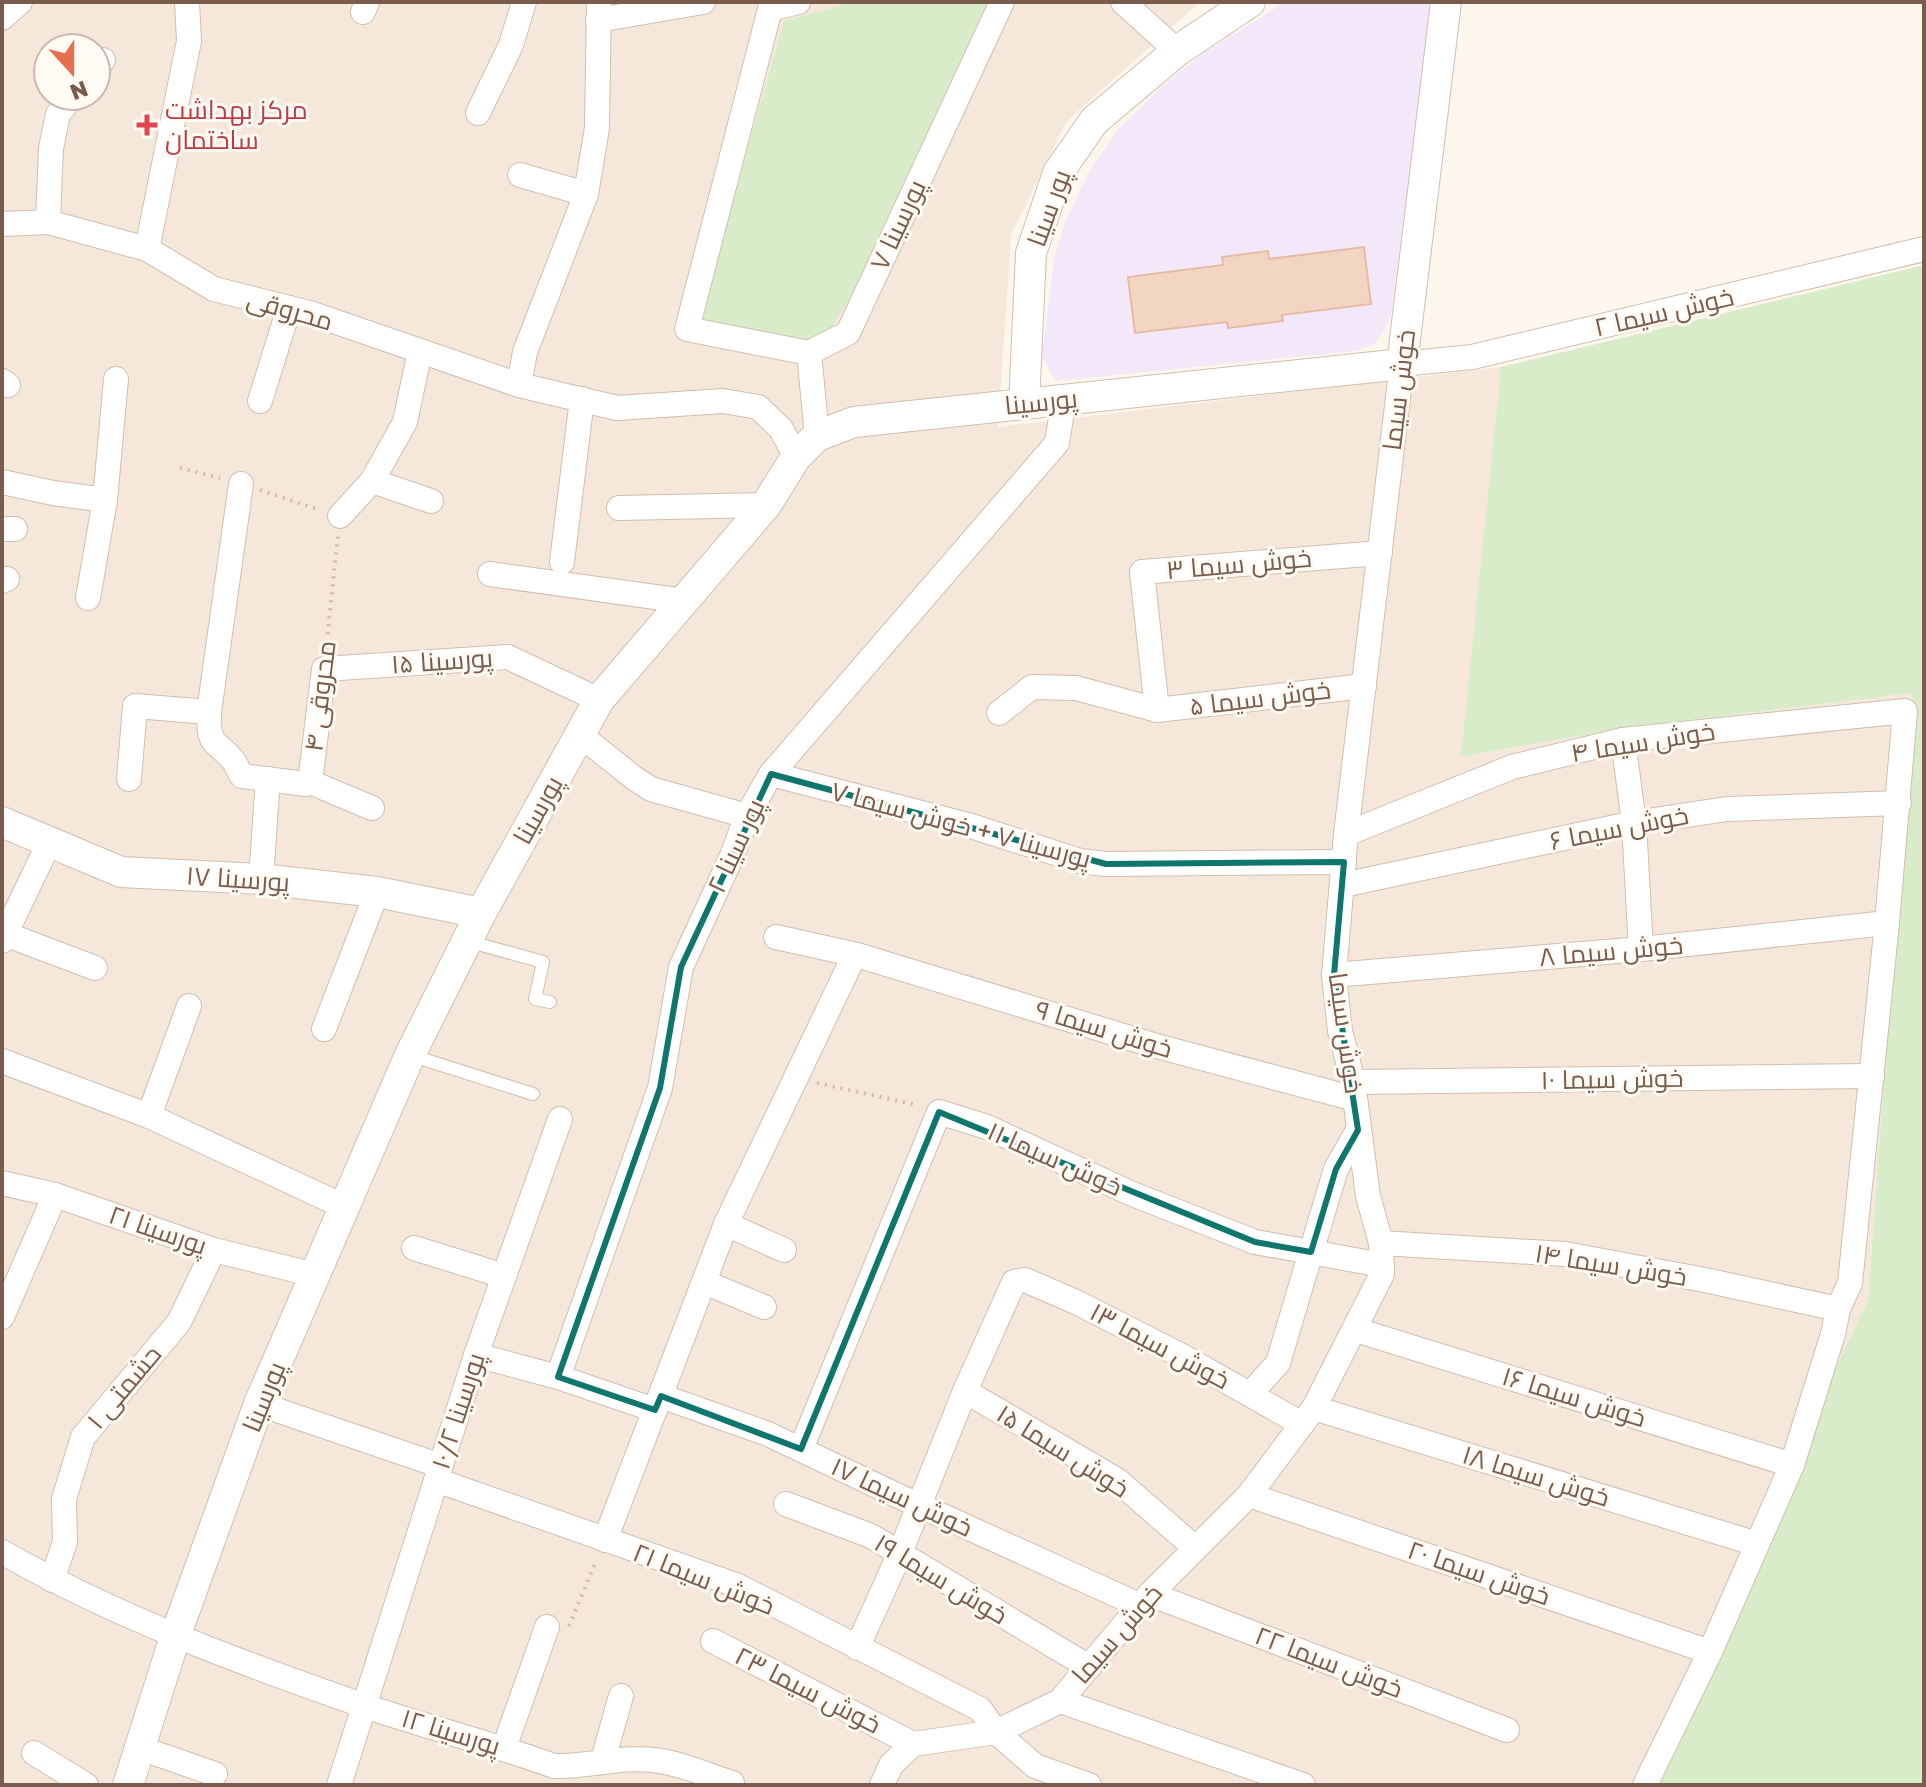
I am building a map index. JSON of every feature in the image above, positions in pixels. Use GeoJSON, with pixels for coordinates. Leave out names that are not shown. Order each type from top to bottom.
{"type":"FeatureCollection","features":[{"type":"Feature","properties":{"kind":"street"},"geometry":{"type":"LineString","coordinates":[[2,18],[20,2]]}},
{"type":"Feature","properties":{"kind":"street"},"geometry":{"type":"LineString","coordinates":[[147,249],[189,41],[187,2]]}},
{"type":"Feature","properties":{"kind":"street"},"geometry":{"type":"LineString","coordinates":[[478,113],[511,45],[524,2]]}},
{"type":"Feature","properties":{"kind":"street"},"geometry":{"type":"LineString","coordinates":[[519,385],[525,352],[586,194],[597,128],[599,11],[703,2]]}},
{"type":"Feature","properties":{"kind":"street"},"geometry":{"type":"LineString","coordinates":[[798,2],[764,6],[687,329],[809,353],[806,446]]}},
{"type":"Feature","properties":{"kind":"street","name":"پورسینا ۷"},"geometry":{"type":"LineString","coordinates":[[809,353],[848,333],[1002,2]]}},
{"type":"Feature","properties":{"kind":"street"},"geometry":{"type":"LineString","coordinates":[[1123,2],[1177,51]]}},
{"type":"Feature","properties":{"kind":"street","name":"پور سینا"},"geometry":{"type":"LineString","coordinates":[[1024,404],[1031,253],[1058,173],[1094,121],[1177,51],[1250,2]]}},
{"type":"Feature","properties":{"kind":"street","name":"خوش سیما"},"geometry":{"type":"LineString","coordinates":[[913,1744],[996,1732],[1060,1701],[1194,1547],[1249,1495],[1308,1416],[1356,1330],[1382,1274],[1354,1091],[1340,1031],[1334,975],[1346,834],[1446,2]]}},
{"type":"Feature","properties":{"kind":"street"},"geometry":{"type":"LineString","coordinates":[[48,222],[51,148],[60,112]]}},
{"type":"Feature","properties":{"kind":"street"},"geometry":{"type":"LineString","coordinates":[[520,175],[586,194]]}},
{"type":"Feature","properties":{"kind":"street","name":"محروقی"},"geometry":{"type":"LineString","coordinates":[[2,224],[48,222],[147,249],[214,289],[313,314],[519,385],[617,408],[723,401],[758,407],[781,429],[806,446]]}},
{"type":"Feature","properties":{"kind":"street","name":"خوش سیما ۲"},"geometry":{"type":"LineString","coordinates":[[1402,364],[1472,357],[1924,249]]}},
{"type":"Feature","properties":{"kind":"street"},"geometry":{"type":"LineString","coordinates":[[260,401],[289,308]]}},
{"type":"Feature","properties":{"kind":"street"},"geometry":{"type":"LineString","coordinates":[[340,516],[372,481],[405,422],[420,351]]}},
{"type":"Feature","properties":{"kind":"street","name":"پورسینا"},"geometry":{"type":"LineString","coordinates":[[128,1785],[175,1637],[259,1404],[410,1055],[481,913],[599,700],[766,505],[806,446],[854,422],[1402,364]]}},
{"type":"Feature","properties":{"kind":"street"},"geometry":{"type":"LineString","coordinates":[[88,598],[105,500],[116,379]]}},
{"type":"Feature","properties":{"kind":"street"},"geometry":{"type":"LineString","coordinates":[[562,562],[582,399]]}},
{"type":"Feature","properties":{"kind":"street","name":"پور سینا ۲"},"geometry":{"type":"LineString","coordinates":[[558,1377],[660,1088],[681,967],[747,816],[771,774],[1057,443],[1064,399]]}},
{"type":"Feature","properties":{"kind":"street"},"geometry":{"type":"LineString","coordinates":[[372,481],[431,501]]}},
{"type":"Feature","properties":{"kind":"street"},"geometry":{"type":"LineString","coordinates":[[2,482],[105,500]]}},
{"type":"Feature","properties":{"kind":"street","name":"محروقی ۴"},"geometry":{"type":"LineString","coordinates":[[241,484],[209,712],[211,740],[236,761],[242,776],[310,782],[324,669]]}},
{"type":"Feature","properties":{"kind":"street"},"geometry":{"type":"LineString","coordinates":[[619,508],[766,505]]}},
{"type":"Feature","properties":{"kind":"street","name":"خوش سیما ۳"},"geometry":{"type":"LineString","coordinates":[[1157,710],[1142,572],[1380,553]]}},
{"type":"Feature","properties":{"kind":"street"},"geometry":{"type":"LineString","coordinates":[[490,574],[684,601]]}},
{"type":"Feature","properties":{"kind":"street","name":"پورسینا ۱۵"},"geometry":{"type":"LineString","coordinates":[[324,669],[508,657],[599,700]]}},
{"type":"Feature","properties":{"kind":"street","name":"خوش سیما ۵"},"geometry":{"type":"LineString","coordinates":[[1157,710],[1364,686]]}},
{"type":"Feature","properties":{"kind":"street"},"geometry":{"type":"LineString","coordinates":[[999,713],[1032,687],[1076,688],[1157,710]]}},
{"type":"Feature","properties":{"kind":"street"},"geometry":{"type":"LineString","coordinates":[[129,779],[135,706],[209,712]]}},
{"type":"Feature","properties":{"kind":"street","name":"خوش سیما ۴"},"geometry":{"type":"LineString","coordinates":[[1346,834],[1512,767],[1623,740],[1905,711],[1899,803]]}},
{"type":"Feature","properties":{"kind":"street"},"geometry":{"type":"LineString","coordinates":[[579,734],[651,789],[747,816]]}},
{"type":"Feature","properties":{"kind":"street"},"geometry":{"type":"LineString","coordinates":[[1623,740],[1634,823],[1641,949]]}},
{"type":"Feature","properties":{"kind":"street","name":"پورسینا ۷ + خوش سیما ۷"},"geometry":{"type":"LineString","coordinates":[[771,774],[968,825],[1080,861],[1343,873]]}},
{"type":"Feature","properties":{"kind":"street"},"geometry":{"type":"LineString","coordinates":[[261,879],[268,779]]}},
{"type":"Feature","properties":{"kind":"street"},"geometry":{"type":"LineString","coordinates":[[310,782],[372,808]]}},
{"type":"Feature","properties":{"kind":"street"},"geometry":{"type":"LineString","coordinates":[[1645,1785],[1710,1652],[1792,1465],[1838,1309],[1850,1283],[1899,803]]}},
{"type":"Feature","properties":{"kind":"street","name":"خوش سیما ۶"},"geometry":{"type":"LineString","coordinates":[[1343,873],[1727,809],[1899,803]]}},
{"type":"Feature","properties":{"kind":"street","name":"پورسینا ۱۷"},"geometry":{"type":"LineString","coordinates":[[6,818],[121,872],[261,879],[377,892],[481,913]]}},
{"type":"Feature","properties":{"kind":"street"},"geometry":{"type":"LineString","coordinates":[[50,841],[4,938],[95,968]]}},
{"type":"Feature","properties":{"kind":"street"},"geometry":{"type":"LineString","coordinates":[[324,1029],[377,892]]}},
{"type":"Feature","properties":{"kind":"street","name":"خوش سیما ۸"},"geometry":{"type":"LineString","coordinates":[[1334,975],[1641,949],[1887,923]]}},
{"type":"Feature","properties":{"kind":"street","name":"خوش سیما ۹"},"geometry":{"type":"LineString","coordinates":[[776,937],[964,986],[1153,1045],[1354,1091]]}},
{"type":"Feature","properties":{"kind":"street"},"geometry":{"type":"LineString","coordinates":[[605,1540],[726,1224],[854,956]]}},
{"type":"Feature","properties":{"kind":"street"},"geometry":{"type":"LineString","coordinates":[[149,1116],[189,1006]]}},
{"type":"Feature","properties":{"kind":"street"},"geometry":{"type":"LineString","coordinates":[[2,1061],[149,1116],[345,1207]]}},
{"type":"Feature","properties":{"kind":"street","name":"خوش سیما ۱۰"},"geometry":{"type":"LineString","coordinates":[[1354,1091],[1872,1076]]}},
{"type":"Feature","properties":{"kind":"street"},"geometry":{"type":"LineString","coordinates":[[801,1449],[939,1112]]}},
{"type":"Feature","properties":{"kind":"street","name":"خوش سیما ۱۱"},"geometry":{"type":"LineString","coordinates":[[939,1112],[987,1127],[1130,1193],[1255,1242],[1311,1252],[1381,1254]]}},
{"type":"Feature","properties":{"kind":"street","name":"پورسینا ۱۰/۲"},"geometry":{"type":"LineString","coordinates":[[339,1785],[476,1355],[560,1119]]}},
{"type":"Feature","properties":{"kind":"street"},"geometry":{"type":"LineString","coordinates":[[1250,1394],[1278,1363],[1336,1169],[1358,1130]]}},
{"type":"Feature","properties":{"kind":"street","name":"پورسینا ۲۱"},"geometry":{"type":"LineString","coordinates":[[2,1183],[55,1195],[214,1250],[315,1275]]}},
{"type":"Feature","properties":{"kind":"street"},"geometry":{"type":"LineString","coordinates":[[2,1317],[55,1195]]}},
{"type":"Feature","properties":{"kind":"street"},"geometry":{"type":"LineString","coordinates":[[726,1224],[784,1250]]}},
{"type":"Feature","properties":{"kind":"street"},"geometry":{"type":"LineString","coordinates":[[414,1248],[504,1276]]}},
{"type":"Feature","properties":{"kind":"street","name":"حشمتی ۱"},"geometry":{"type":"LineString","coordinates":[[52,1580],[65,1542],[64,1499],[83,1437],[179,1322],[214,1250]]}},
{"type":"Feature","properties":{"kind":"street","name":"خوش سیما ۱۴"},"geometry":{"type":"LineString","coordinates":[[1381,1254],[1565,1254],[1838,1309]]}},
{"type":"Feature","properties":{"kind":"street","name":"خوش سیما ۱۳"},"geometry":{"type":"LineString","coordinates":[[965,1391],[1014,1282],[1025,1280],[1076,1302],[1250,1394],[1308,1416]]}},
{"type":"Feature","properties":{"kind":"street"},"geometry":{"type":"LineString","coordinates":[[704,1282],[764,1307]]}},
{"type":"Feature","properties":{"kind":"street","name":"خوش سیما ۱۶"},"geometry":{"type":"LineString","coordinates":[[1356,1330],[1792,1465]]}},
{"type":"Feature","properties":{"kind":"street","name":"خوش سیما ۱۷"},"geometry":{"type":"LineString","coordinates":[[476,1355],[768,1434],[918,1505],[1146,1600]]}},
{"type":"Feature","properties":{"kind":"street"},"geometry":{"type":"LineString","coordinates":[[857,1648],[900,1553],[965,1391]]}},
{"type":"Feature","properties":{"kind":"street","name":"خوش سیما ۱۵"},"geometry":{"type":"LineString","coordinates":[[965,1391],[1117,1480],[1194,1547]]}},
{"type":"Feature","properties":{"kind":"street","name":"خوش سیما ۲۱"},"geometry":{"type":"LineString","coordinates":[[259,1404],[605,1540],[736,1585],[980,1709],[996,1732],[1035,1766],[1089,1785]]}},
{"type":"Feature","properties":{"kind":"street","name":"خوش سیما ۱۸"},"geometry":{"type":"LineString","coordinates":[[1308,1416],[1757,1544]]}},
{"type":"Feature","properties":{"kind":"street","name":"خوش سیما ۲۰"},"geometry":{"type":"LineString","coordinates":[[1249,1495],[1710,1652]]}},
{"type":"Feature","properties":{"kind":"street","name":"خوش سیما ۱۹"},"geometry":{"type":"LineString","coordinates":[[786,1504],[871,1536],[1089,1667]]}},
{"type":"Feature","properties":{"kind":"street","name":"پورسینا ۱۲"},"geometry":{"type":"LineString","coordinates":[[5,1560],[175,1637],[364,1705],[554,1766],[578,1767],[603,1760],[655,1760],[732,1783]]}},
{"type":"Feature","properties":{"kind":"street","name":"خوش سیما ۲۲"},"geometry":{"type":"LineString","coordinates":[[1146,1600],[1507,1730]]}},
{"type":"Feature","properties":{"kind":"street"},"geometry":{"type":"LineString","coordinates":[[504,1748],[547,1627]]}},
{"type":"Feature","properties":{"kind":"street","name":"خوش سیما ۲۳"},"geometry":{"type":"LineString","coordinates":[[713,1641],[913,1744]]}},
{"type":"Feature","properties":{"kind":"street"},"geometry":{"type":"LineString","coordinates":[[603,1760],[621,1696]]}},
{"type":"Feature","properties":{"kind":"street"},"geometry":{"type":"LineString","coordinates":[[1060,1701],[1303,1785]]}},
{"type":"Feature","properties":{"kind":"street"},"geometry":{"type":"LineString","coordinates":[[882,1785],[891,1765],[913,1744]]}},
{"type":"Feature","properties":{"kind":"street"},"geometry":{"type":"LineString","coordinates":[[140,1748],[215,1774]]}},
{"type":"Feature","properties":{"kind":"street"},"geometry":{"type":"LineString","coordinates":[[34,1753],[86,1785]]}},
{"type":"Feature","properties":{"kind":"lane"},"geometry":{"type":"LineString","coordinates":[[467,941],[543,962],[535,999],[550,1002]]}},
{"type":"Feature","properties":{"kind":"lane"},"geometry":{"type":"LineString","coordinates":[[410,1055],[533,1094]]}},
{"type":"Feature","properties":{"kind":"path","name":"محروقی ۴"},"geometry":{"type":"LineString","coordinates":[[324,669],[340,516]]}},
{"type":"Feature","properties":{"kind":"path"},"geometry":{"type":"LineString","coordinates":[[795,1078],[939,1112]]}},
{"type":"Feature","properties":{"kind":"path"},"geometry":{"type":"LineString","coordinates":[[547,1627],[565,1637],[605,1540]]}},
{"type":"Feature","properties":{"kind":"highlighted area"},"geometry":{"type":"Polygon","coordinates":[[[771,774],[1106,864],[1344,862],[1334,975],[1358,1130],[1336,1169],[1311,1252],[1255,1242],[939,1112],[801,1449],[661,1396],[655,1410],[558,1377],[660,1088],[681,967],[771,774]]]}},
{"type":"Feature","properties":{"kind":"shaded area"},"geometry":{"type":"Polygon","coordinates":[[[2,2],[1200,2],[1066,122],[1011,235],[998,427],[1501,367],[1462,757],[1622,728],[1912,693],[1868,1301],[1653,1785],[2,1785],[2,2]]]}},
{"type":"Feature","properties":{"kind":"shaded area"},"geometry":{"type":"Polygon","coordinates":[[[1285,2],[1432,2],[1391,316],[1384,331],[1373,345],[1356,351],[1056,381],[1042,357],[1054,259],[1066,219],[1090,170],[1121,126],[1166,83],[1202,54],[1285,2]]]}},
{"type":"Feature","properties":{"kind":"green space"},"geometry":{"type":"Polygon","coordinates":[[[854,2],[987,2],[853,292],[829,333],[793,345],[699,320],[784,21],[854,2]]]}},
{"type":"Feature","properties":{"kind":"green space"},"geometry":{"type":"Polygon","coordinates":[[[1924,265],[1924,1785],[1633,1785],[1868,1301],[1912,693],[1622,728],[1461,757],[1501,367],[1924,265]]]}},
{"type":"Feature","properties":{"kind":"building"},"geometry":{"type":"Polygon","coordinates":[[[1364,247],[1371,304],[1282,315],[1283,321],[1228,328],[1227,322],[1135,333],[1128,277],[1223,265],[1222,257],[1268,251],[1269,259],[1364,247]]]}},
{"type":"Feature","properties":{"kind":"place","name":"مرکز بهداشت ساختمان"},"geometry":{"type":"Point","coordinates":[147,125]}}]}
